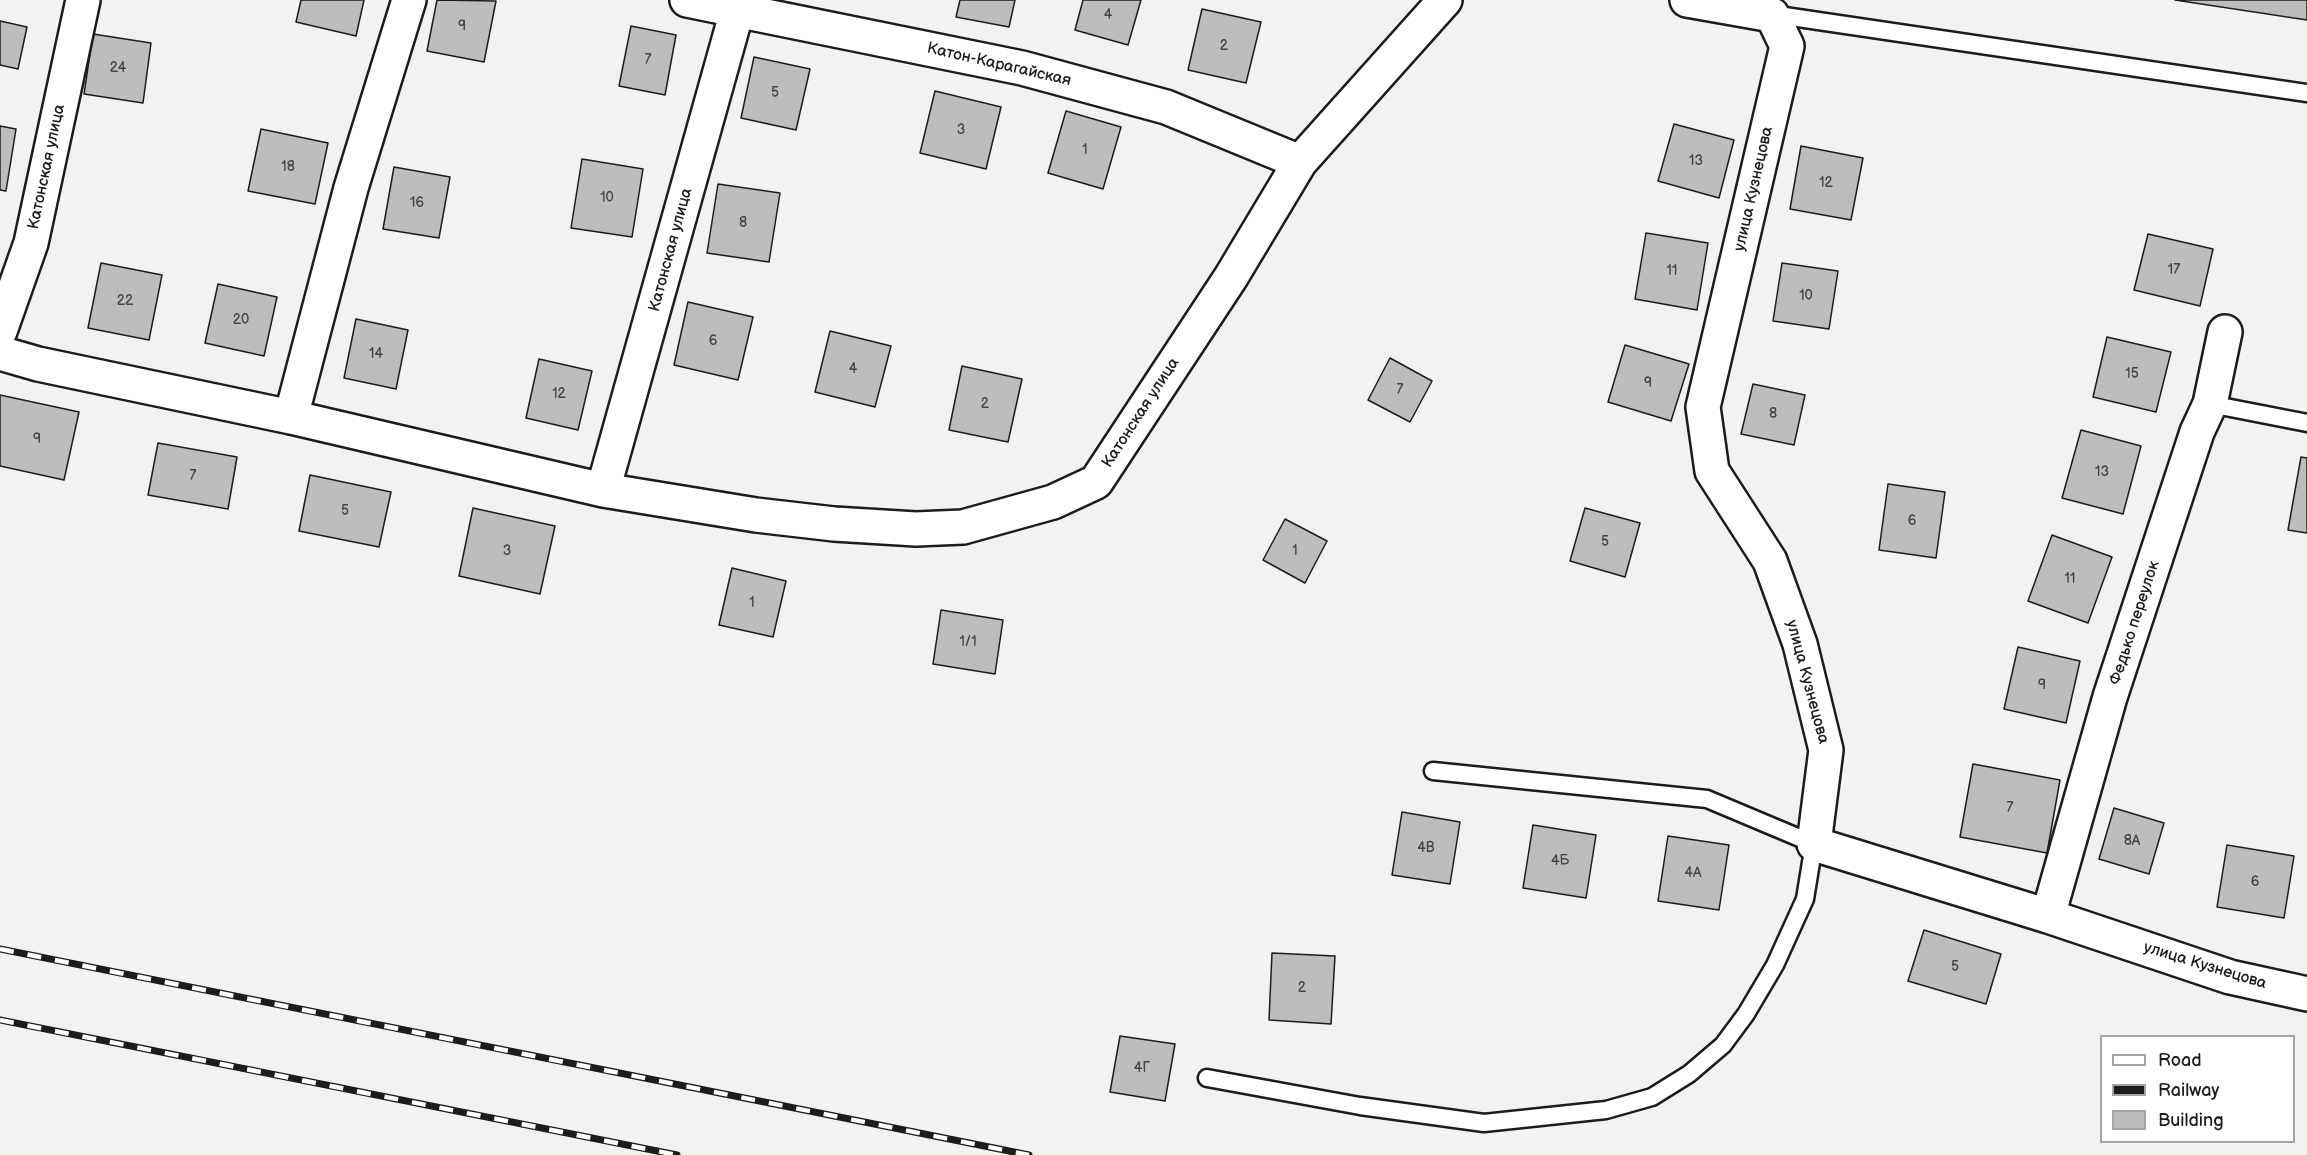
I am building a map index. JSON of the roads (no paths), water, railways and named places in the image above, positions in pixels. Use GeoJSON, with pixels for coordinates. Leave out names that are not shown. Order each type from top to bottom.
{"type":"FeatureCollection","features":[{"type":"Feature","properties":{"kind":"street","name":"Катонская улица"},"geometry":{"type":"LineString","coordinates":[[0,331],[31,243],[83,0]]}},
{"type":"Feature","properties":{"kind":"street"},"geometry":{"type":"LineString","coordinates":[[291,417],[351,188],[409,0]]}},
{"type":"Feature","properties":{"kind":"street","name":"Катон-Карагайская"},"geometry":{"type":"LineString","coordinates":[[687,0],[1022,68],[1166,107],[1300,162]]}},
{"type":"Feature","properties":{"kind":"street","name":"Катонская улица"},"geometry":{"type":"LineString","coordinates":[[0,353],[38,364],[291,417],[603,490],[812,522],[916,529],[963,527],[1053,501],[1096,482],[1231,277],[1300,162],[1445,0]]}},
{"type":"Feature","properties":{"kind":"street","name":"улица Кузнецова"},"geometry":{"type":"LineString","coordinates":[[1687,0],[1772,15],[1787,46],[1703,407],[1712,471],[1770,561],[1803,655],[1826,750],[1814,844],[2048,916],[2230,977],[2307,994]]}},
{"type":"Feature","properties":{"kind":"street","name":"Катонская улица"},"geometry":{"type":"LineString","coordinates":[[603,490],[737,11]]}},
{"type":"Feature","properties":{"kind":"street","name":"Федько переулок"},"geometry":{"type":"LineString","coordinates":[[2048,916],[2110,697],[2197,432],[2210,404],[2225,332]]}},
{"type":"Feature","properties":{"kind":"lane"},"geometry":{"type":"LineString","coordinates":[[1746,10],[2307,93]]}},
{"type":"Feature","properties":{"kind":"lane"},"geometry":{"type":"LineString","coordinates":[[2210,404],[2307,423]]}},
{"type":"Feature","properties":{"kind":"lane"},"geometry":{"type":"LineString","coordinates":[[1207,1078],[1360,1106],[1484,1123],[1606,1110],[1652,1097],[1689,1074],[1723,1045],[1746,1014],[1775,965],[1805,899],[1814,844],[1707,799],[1433,771]]}},
{"type":"Feature","properties":{"kind":"railway"},"geometry":{"type":"LineString","coordinates":[[0,949],[1029,1155]]}},
{"type":"Feature","properties":{"kind":"railway"},"geometry":{"type":"LineString","coordinates":[[0,1020],[677,1155]]}}]}
